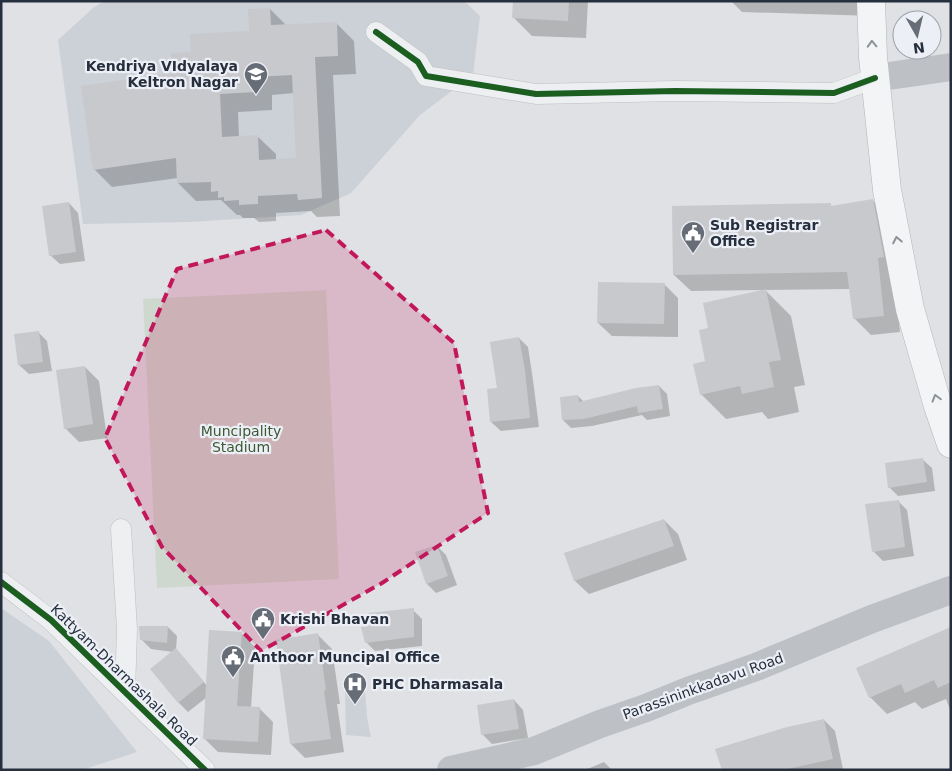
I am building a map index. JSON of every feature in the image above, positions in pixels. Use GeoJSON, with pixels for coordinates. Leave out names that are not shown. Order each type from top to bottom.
{"type":"FeatureCollection","features":[{"type":"Feature","properties":{"kind":"highway"},"geometry":{"type":"LineString","coordinates":[[871,1],[873,57],[887,190],[910,309],[951,444]]}},
{"type":"Feature","properties":{"kind":"main road"},"geometry":{"type":"LineString","coordinates":[[875,78],[951,67]]}},
{"type":"Feature","properties":{"kind":"main road","name":"Parassininkkadavu Road"},"geometry":{"type":"LineString","coordinates":[[451,770],[534,751],[600,724],[756,667],[872,619],[951,590]]}},
{"type":"Feature","properties":{"kind":"street"},"geometry":{"type":"LineString","coordinates":[[376,32],[418,62],[426,76],[536,94],[675,91],[834,93],[875,78]]}},
{"type":"Feature","properties":{"kind":"street"},"geometry":{"type":"LineString","coordinates":[[121,529],[127,629],[125,692]]}},
{"type":"Feature","properties":{"kind":"street","name":"Kattyam-Dharmashala Road"},"geometry":{"type":"LineString","coordinates":[[1,582],[51,620],[205,770]]}},
{"type":"Feature","properties":{"kind":"highlighted area"},"geometry":{"type":"Polygon","coordinates":[[[326,230],[454,343],[488,513],[382,583],[261,651],[162,547],[105,438],[177,269],[326,230]]]}},
{"type":"Feature","properties":{"kind":"shaded area","name":"Kendriya VIdyalaya Keltron Nagar"},"geometry":{"type":"Polygon","coordinates":[[[104,1],[464,1],[480,16],[473,75],[420,115],[351,193],[301,215],[190,222],[83,224],[58,40],[93,8],[104,1]]]}},
{"type":"Feature","properties":{"kind":"shaded area"},"geometry":{"type":"Polygon","coordinates":[[[1,608],[49,641],[137,752],[82,770],[1,770],[1,608]]]}},
{"type":"Feature","properties":{"kind":"shaded area","name":"PHC Dharmasala"},"geometry":{"type":"Polygon","coordinates":[[[364,676],[367,717],[371,737],[346,735],[345,685],[364,676]]]}},
{"type":"Feature","properties":{"kind":"green space","name":"Muncipality Stadium"},"geometry":{"type":"Polygon","coordinates":[[[326,290],[339,579],[157,588],[143,299],[326,290]]]}},
{"type":"Feature","properties":{"kind":"building"},"geometry":{"type":"Polygon","coordinates":[[[513,1],[569,1],[568,21],[512,18],[513,1]]]}},
{"type":"Feature","properties":{"kind":"building"},"geometry":{"type":"Polygon","coordinates":[[[270,8],[271,25],[337,22],[338,56],[315,57],[322,198],[298,200],[297,194],[258,196],[258,204],[239,205],[239,200],[224,201],[224,197],[218,198],[218,191],[211,192],[211,182],[177,183],[176,158],[93,170],[81,86],[172,73],[171,53],[191,52],[190,34],[249,31],[248,9],[270,8]],[[292,75],[254,77],[255,92],[220,94],[222,137],[258,135],[259,160],[296,158],[292,75]]]}},
{"type":"Feature","properties":{"kind":"building"},"geometry":{"type":"Polygon","coordinates":[[[873,199],[884,257],[878,258],[884,316],[853,319],[847,272],[673,275],[672,206],[831,203],[831,206],[873,199]]]}},
{"type":"Feature","properties":{"kind":"building"},"geometry":{"type":"Polygon","coordinates":[[[69,202],[76,252],[49,256],[42,206],[69,202]]]}},
{"type":"Feature","properties":{"kind":"building"},"geometry":{"type":"Polygon","coordinates":[[[598,282],[665,283],[664,324],[597,323],[598,282]]]}},
{"type":"Feature","properties":{"kind":"building"},"geometry":{"type":"Polygon","coordinates":[[[766,289],[781,360],[769,362],[774,387],[742,394],[740,386],[700,395],[693,364],[705,361],[699,330],[708,328],[703,303],[766,289]]]}},
{"type":"Feature","properties":{"kind":"building"},"geometry":{"type":"Polygon","coordinates":[[[39,331],[43,362],[18,365],[14,334],[39,331]]]}},
{"type":"Feature","properties":{"kind":"building"},"geometry":{"type":"Polygon","coordinates":[[[519,337],[525,370],[530,418],[490,422],[487,389],[497,388],[490,342],[519,337]]]}},
{"type":"Feature","properties":{"kind":"building"},"geometry":{"type":"Polygon","coordinates":[[[85,366],[93,424],[64,429],[56,370],[85,366]]]}},
{"type":"Feature","properties":{"kind":"building"},"geometry":{"type":"Polygon","coordinates":[[[659,385],[663,409],[638,413],[637,406],[584,419],[562,420],[560,397],[578,395],[579,402],[636,388],[659,385]]]}},
{"type":"Feature","properties":{"kind":"building"},"geometry":{"type":"Polygon","coordinates":[[[923,458],[927,482],[888,488],[885,463],[923,458]]]}},
{"type":"Feature","properties":{"kind":"building"},"geometry":{"type":"Polygon","coordinates":[[[899,500],[905,547],[872,552],[865,504],[899,500]]]}},
{"type":"Feature","properties":{"kind":"building"},"geometry":{"type":"Polygon","coordinates":[[[664,519],[674,546],[574,581],[564,553],[664,519]]]}},
{"type":"Feature","properties":{"kind":"building"},"geometry":{"type":"Polygon","coordinates":[[[437,545],[448,576],[426,584],[415,552],[437,545]]]}},
{"type":"Feature","properties":{"kind":"building"},"geometry":{"type":"Polygon","coordinates":[[[414,608],[414,637],[365,643],[361,627],[369,626],[368,613],[414,608]]]}},
{"type":"Feature","properties":{"kind":"building"},"geometry":{"type":"Polygon","coordinates":[[[139,626],[168,626],[167,643],[140,640],[139,626]]]}},
{"type":"Feature","properties":{"kind":"building"},"geometry":{"type":"Polygon","coordinates":[[[951,627],[951,682],[938,688],[934,680],[905,693],[901,684],[869,698],[856,668],[951,627]]]}},
{"type":"Feature","properties":{"kind":"building"},"geometry":{"type":"Polygon","coordinates":[[[209,630],[242,632],[237,706],[260,707],[258,742],[203,739],[209,630]]]}},
{"type":"Feature","properties":{"kind":"building"},"geometry":{"type":"Polygon","coordinates":[[[318,633],[331,739],[290,744],[276,640],[318,633]]]}},
{"type":"Feature","properties":{"kind":"building"},"geometry":{"type":"Polygon","coordinates":[[[176,648],[204,682],[178,703],[150,669],[176,648]]]}},
{"type":"Feature","properties":{"kind":"building"},"geometry":{"type":"Polygon","coordinates":[[[514,699],[519,729],[481,735],[477,705],[514,699]]]}},
{"type":"Feature","properties":{"kind":"building"},"geometry":{"type":"Polygon","coordinates":[[[824,719],[833,759],[783,770],[722,770],[715,749],[787,727],[824,719]]]}},
{"type":"Feature","properties":{"kind":"cycle path"},"geometry":{"type":"LineString","coordinates":[[376,32],[418,62],[426,76],[536,94],[675,91],[834,93],[875,78]]}},
{"type":"Feature","properties":{"kind":"cycle path"},"geometry":{"type":"LineString","coordinates":[[1,582],[51,620],[205,770]]}},
{"type":"Feature","properties":{"kind":"place","name":"Kendriya VIdyalaya Keltron Nagar"},"geometry":{"type":"Point","coordinates":[256,95]}},
{"type":"Feature","properties":{"kind":"place","name":"Sub Registrar Office"},"geometry":{"type":"Point","coordinates":[693,254]}},
{"type":"Feature","properties":{"kind":"place","name":"Krishi Bhavan"},"geometry":{"type":"Point","coordinates":[263,640]}},
{"type":"Feature","properties":{"kind":"place","name":"Anthoor Muncipal Office"},"geometry":{"type":"Point","coordinates":[233,678]}},
{"type":"Feature","properties":{"kind":"place","name":"PHC Dharmasala"},"geometry":{"type":"Point","coordinates":[355,705]}}]}
